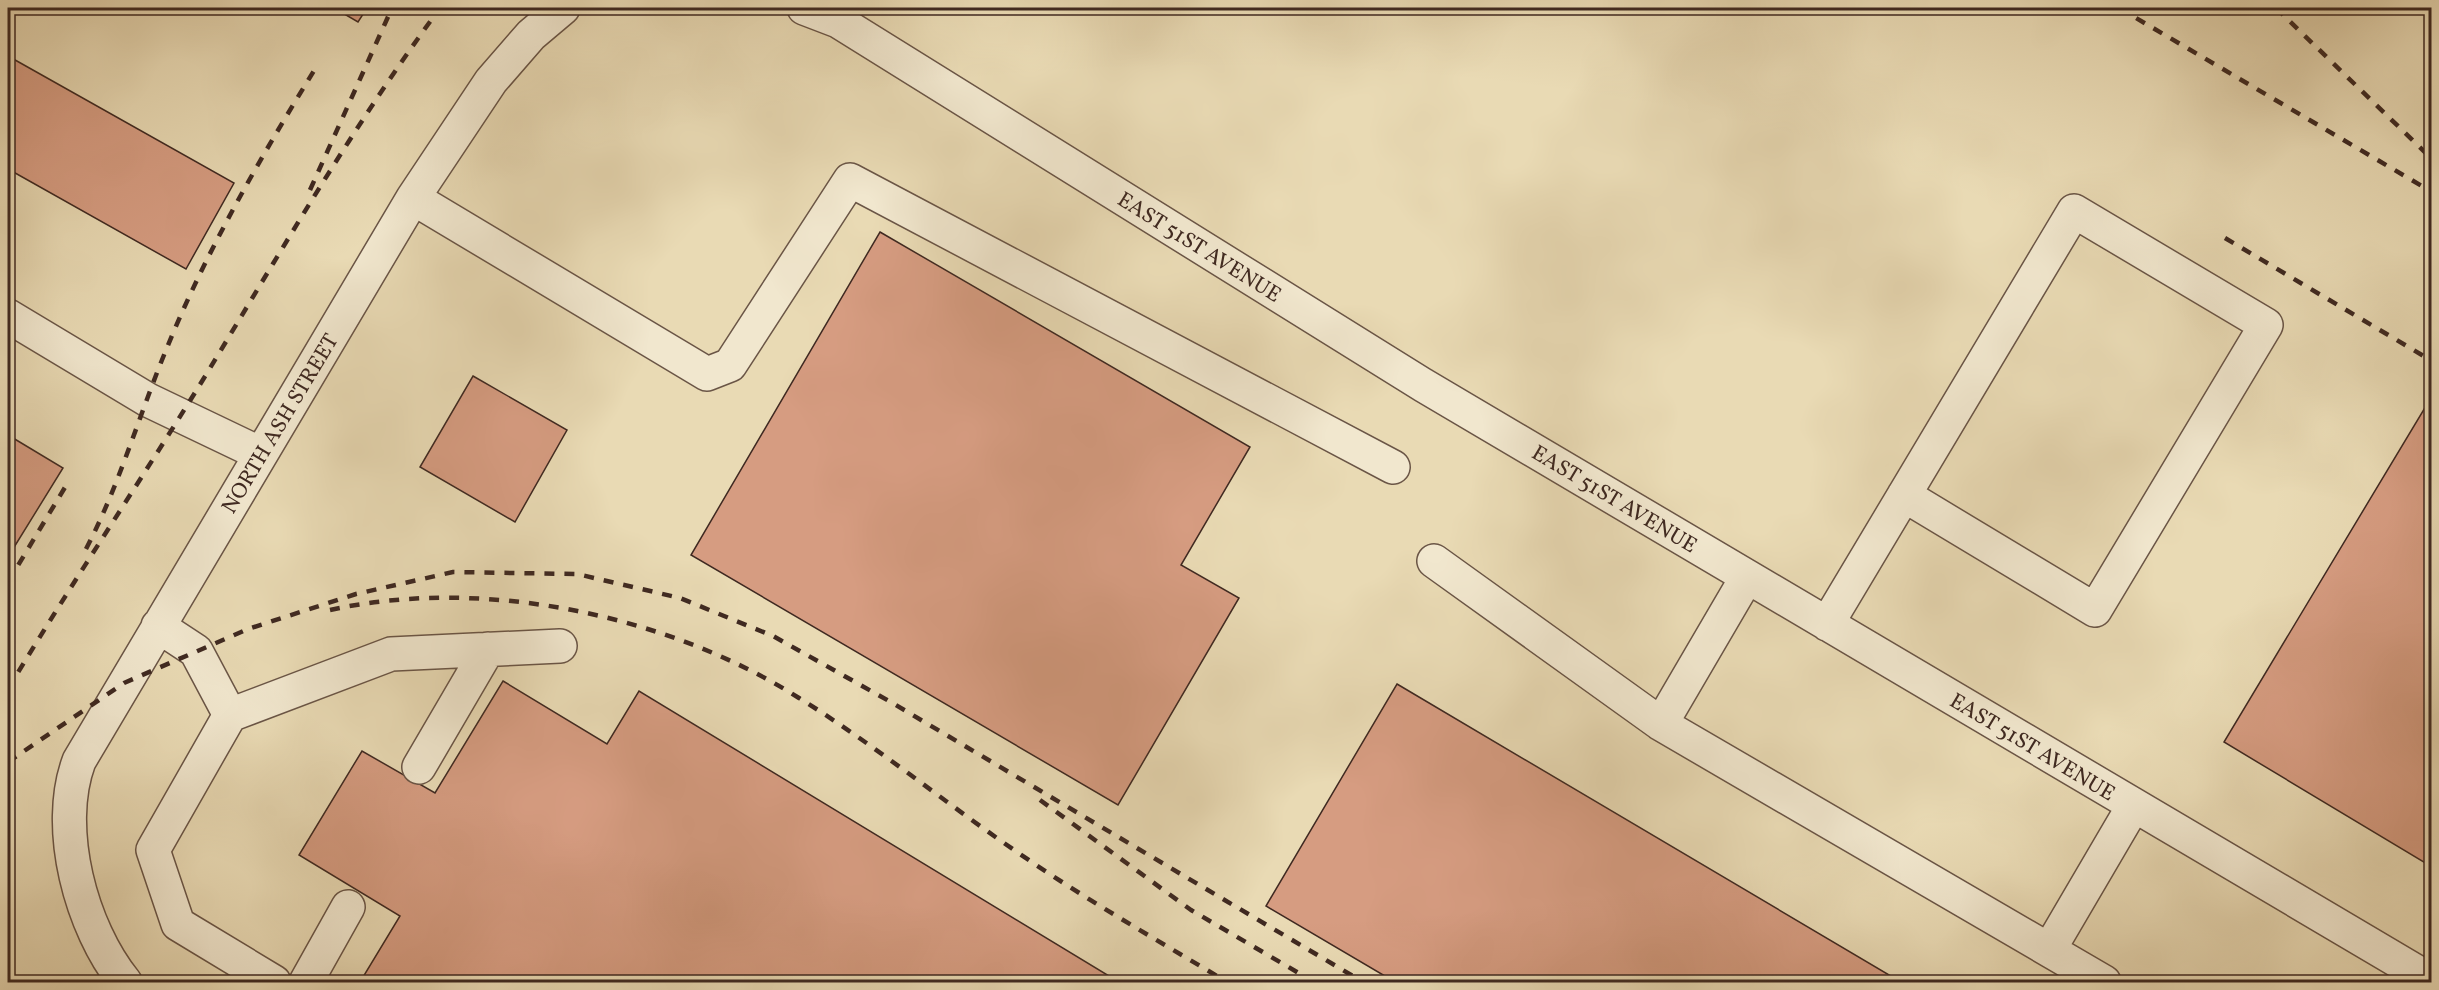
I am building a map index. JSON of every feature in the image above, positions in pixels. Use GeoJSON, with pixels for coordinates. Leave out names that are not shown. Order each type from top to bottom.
{"type":"FeatureCollection","features":[{"type":"Feature","properties":{"kind":"street","name":"NORTH ASH STREET"},"geometry":{"type":"LineString","coordinates":[[125,982],[103,950],[92,926],[76,872],[69,807],[76,769],[93,735],[413,198],[491,81],[531,35],[563,8]]}},
{"type":"Feature","properties":{"kind":"street","name":"EAST 51ST AVENUE"},"geometry":{"type":"LineString","coordinates":[[804,8],[843,14],[1423,385],[2432,981]]}},
{"type":"Feature","properties":{"kind":"street"},"geometry":{"type":"LineString","coordinates":[[413,198],[707,374],[730,365],[850,180],[1393,467]]}},
{"type":"Feature","properties":{"kind":"street"},"geometry":{"type":"LineString","coordinates":[[1827,624],[1904,495],[2074,211],[2266,326],[2095,610],[1904,495]]}},
{"type":"Feature","properties":{"kind":"street"},"geometry":{"type":"LineString","coordinates":[[8,316],[148,400],[261,454]]}},
{"type":"Feature","properties":{"kind":"street"},"geometry":{"type":"LineString","coordinates":[[1434,561],[1661,724],[2104,982]]}},
{"type":"Feature","properties":{"kind":"street"},"geometry":{"type":"LineString","coordinates":[[1661,724],[1747,577]]}},
{"type":"Feature","properties":{"kind":"street"},"geometry":{"type":"LineString","coordinates":[[158,626],[196,651],[230,715]]}},
{"type":"Feature","properties":{"kind":"street"},"geometry":{"type":"LineString","coordinates":[[274,982],[178,924],[153,850],[230,715],[391,654],[560,646]]}},
{"type":"Feature","properties":{"kind":"street"},"geometry":{"type":"LineString","coordinates":[[419,767],[488,649]]}},
{"type":"Feature","properties":{"kind":"street"},"geometry":{"type":"LineString","coordinates":[[2049,951],[2134,805]]}},
{"type":"Feature","properties":{"kind":"street"},"geometry":{"type":"LineString","coordinates":[[306,982],[348,907]]}},
{"type":"Feature","properties":{"kind":"building"},"geometry":{"type":"Polygon","coordinates":[[[334,8],[367,8],[358,22],[334,8]]]}},
{"type":"Feature","properties":{"kind":"building"},"geometry":{"type":"Polygon","coordinates":[[[8,56],[234,183],[186,269],[8,169],[8,56]]]}},
{"type":"Feature","properties":{"kind":"building"},"geometry":{"type":"Polygon","coordinates":[[[880,232],[1250,447],[1181,565],[1239,598],[1118,805],[691,555],[880,232]]]}},
{"type":"Feature","properties":{"kind":"building"},"geometry":{"type":"Polygon","coordinates":[[[473,376],[567,430],[515,522],[420,467],[473,376]]]}},
{"type":"Feature","properties":{"kind":"building"},"geometry":{"type":"Polygon","coordinates":[[[2432,396],[2432,867],[2224,742],[2432,396]]]}},
{"type":"Feature","properties":{"kind":"building"},"geometry":{"type":"Polygon","coordinates":[[[8,435],[63,468],[8,557],[8,435]]]}},
{"type":"Feature","properties":{"kind":"building"},"geometry":{"type":"Polygon","coordinates":[[[503,681],[607,744],[639,691],[1119,982],[360,982],[400,916],[299,855],[362,751],[435,793],[503,681]]]}},
{"type":"Feature","properties":{"kind":"building"},"geometry":{"type":"Polygon","coordinates":[[[1397,684],[1901,982],[1395,982],[1266,906],[1397,684]]]}},
{"type":"Feature","properties":{"kind":"railway"},"geometry":{"type":"LineString","coordinates":[[310,190],[392,8]]}},
{"type":"Feature","properties":{"kind":"railway"},"geometry":{"type":"LineString","coordinates":[[8,689],[180,417],[347,144],[440,8]]}},
{"type":"Feature","properties":{"kind":"railway"},"geometry":{"type":"LineString","coordinates":[[2119,8],[2432,192]]}},
{"type":"Feature","properties":{"kind":"railway"},"geometry":{"type":"LineString","coordinates":[[2276,8],[2432,159]]}},
{"type":"Feature","properties":{"kind":"railway"},"geometry":{"type":"LineString","coordinates":[[86,549],[108,502],[164,355],[197,281],[253,173],[315,69]]}},
{"type":"Feature","properties":{"kind":"railway"},"geometry":{"type":"LineString","coordinates":[[2225,238],[2432,361]]}},
{"type":"Feature","properties":{"kind":"railway"},"geometry":{"type":"LineString","coordinates":[[8,582],[67,484]]}},
{"type":"Feature","properties":{"kind":"railway"},"geometry":{"type":"LineString","coordinates":[[8,762],[124,683],[248,629],[356,594],[453,572],[577,574],[680,598],[773,636],[889,701],[1363,982]]}},
{"type":"Feature","properties":{"kind":"railway"},"geometry":{"type":"LineString","coordinates":[[330,610],[389,601],[449,598],[511,601],[573,610],[633,625],[692,644],[748,669],[799,698],[855,735],[1043,869],[1227,982]]}},
{"type":"Feature","properties":{"kind":"railway"},"geometry":{"type":"LineString","coordinates":[[1040,800],[1191,910],[1314,982]]}}]}
